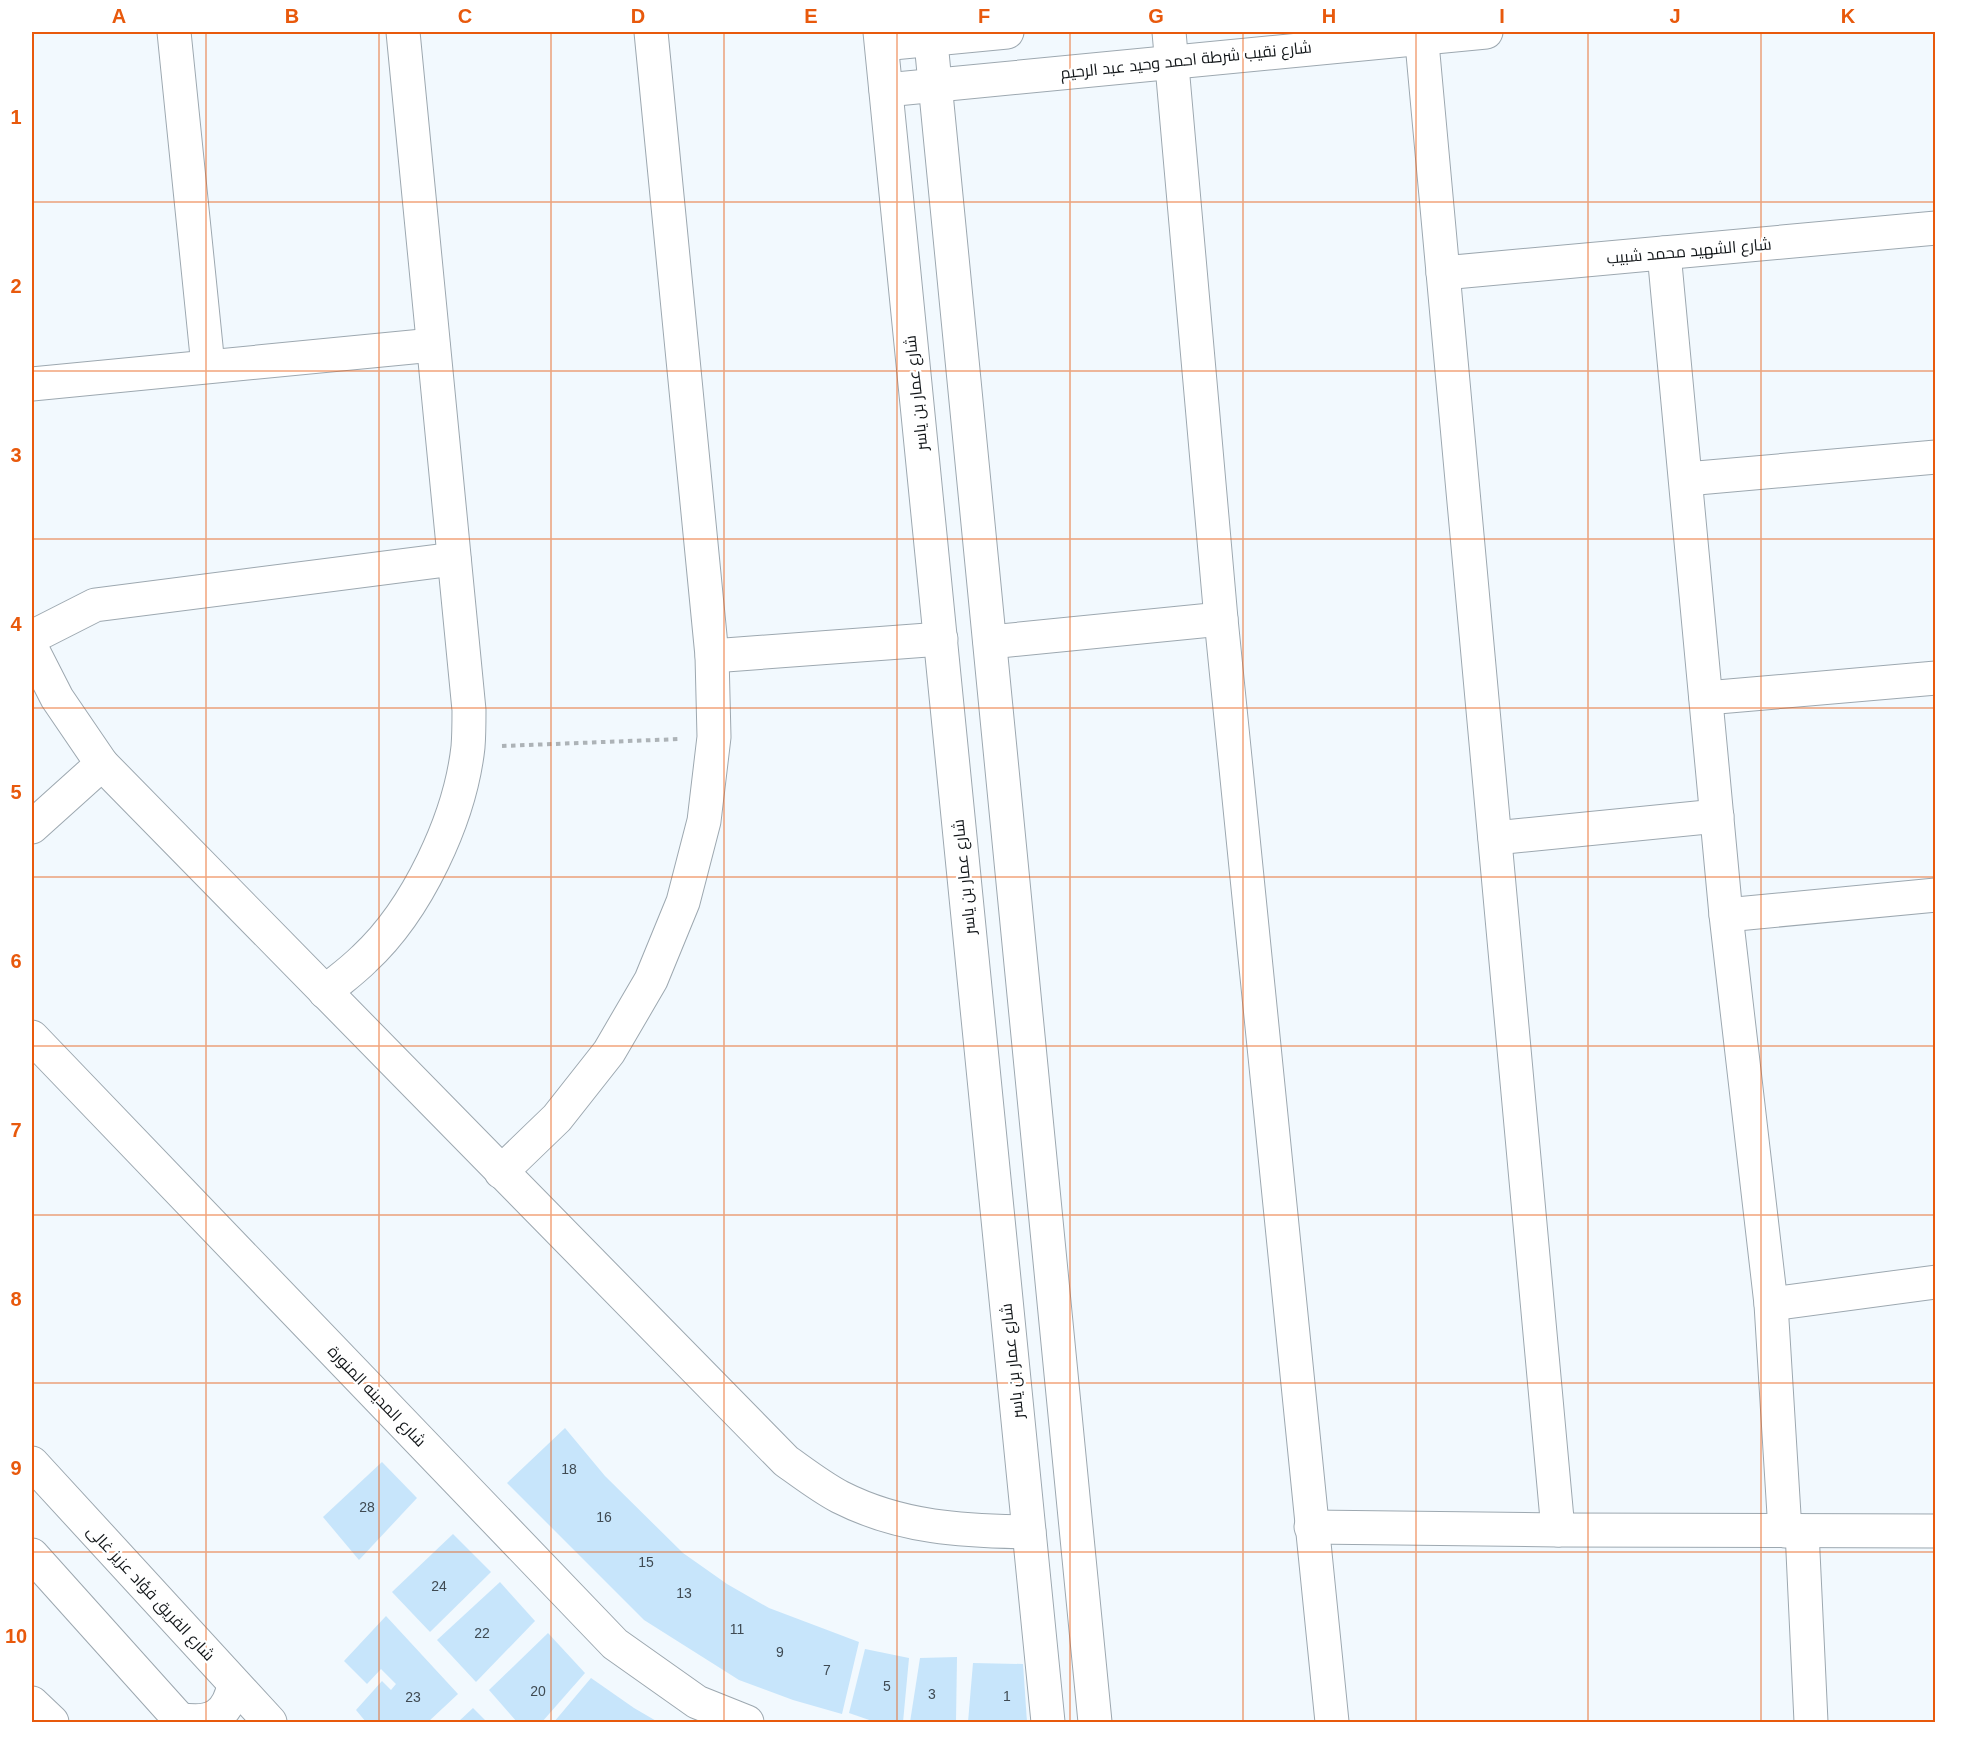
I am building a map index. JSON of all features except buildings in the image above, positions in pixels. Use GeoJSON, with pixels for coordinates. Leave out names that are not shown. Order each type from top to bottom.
{"type":"FeatureCollection","features":[{"type":"Feature","properties":{"kind":"street"},"geometry":{"type":"LineString","coordinates":[[174,32],[208,366]]}},
{"type":"Feature","properties":{"kind":"street"},"geometry":{"type":"LineString","coordinates":[[325,992],[365,958],[395,923],[433,864],[454,810],[468,748],[469,710],[403,32]]}},
{"type":"Feature","properties":{"kind":"street"},"geometry":{"type":"LineString","coordinates":[[501,1172],[557,1118],[601,1062],[651,980],[683,902],[704,821],[714,737],[712,656],[651,32]]}},
{"type":"Feature","properties":{"kind":"street"},"geometry":{"type":"LineString","coordinates":[[881,38],[1007,32]]}},
{"type":"Feature","properties":{"kind":"street","name":"شارع نقيب شرطة احمد وحيد عبد الرحيم"},"geometry":{"type":"LineString","coordinates":[[886,90],[935,85],[1170,47],[1486,32]]}},
{"type":"Feature","properties":{"kind":"street"},"geometry":{"type":"LineString","coordinates":[[930,35],[1095,1722]]}},
{"type":"Feature","properties":{"kind":"street"},"geometry":{"type":"LineString","coordinates":[[1421,35],[1558,1530]]}},
{"type":"Feature","properties":{"kind":"street","name":"شارع عمار بن ياسر"},"geometry":{"type":"LineString","coordinates":[[881,38],[1048,1722]]}},
{"type":"Feature","properties":{"kind":"street"},"geometry":{"type":"LineString","coordinates":[[1170,47],[1221,619],[1332,1722]]}},
{"type":"Feature","properties":{"kind":"street","name":"شارع الشهيد محمد شبيب"},"geometry":{"type":"LineString","coordinates":[[1443,273],[1935,228]]}},
{"type":"Feature","properties":{"kind":"street"},"geometry":{"type":"LineString","coordinates":[[1664,253],[1726,915],[1771,1304],[1811,1722]]}},
{"type":"Feature","properties":{"kind":"street"},"geometry":{"type":"LineString","coordinates":[[32,384],[433,345]]}},
{"type":"Feature","properties":{"kind":"street"},"geometry":{"type":"LineString","coordinates":[[1686,479],[1935,457]]}},
{"type":"Feature","properties":{"kind":"street"},"geometry":{"type":"LineString","coordinates":[[32,637],[95,605],[454,560]]}},
{"type":"Feature","properties":{"kind":"street"},"geometry":{"type":"LineString","coordinates":[[990,642],[1221,619]]}},
{"type":"Feature","properties":{"kind":"street"},"geometry":{"type":"LineString","coordinates":[[712,656],[941,639]]}},
{"type":"Feature","properties":{"kind":"street"},"geometry":{"type":"LineString","coordinates":[[32,649],[57,698],[102,764],[786,1461],[840,1497],[900,1520],[964,1531],[1029,1532]]}},
{"type":"Feature","properties":{"kind":"street"},"geometry":{"type":"LineString","coordinates":[[1706,698],[1935,678]]}},
{"type":"Feature","properties":{"kind":"street"},"geometry":{"type":"LineString","coordinates":[[32,827],[102,764]]}},
{"type":"Feature","properties":{"kind":"street"},"geometry":{"type":"LineString","coordinates":[[1495,838],[1717,816]]}},
{"type":"Feature","properties":{"kind":"street"},"geometry":{"type":"LineString","coordinates":[[1726,915],[1935,895]]}},
{"type":"Feature","properties":{"kind":"street","name":"شارع المدينه المنورة"},"geometry":{"type":"LineString","coordinates":[[32,1036],[615,1644],[697,1702],[747,1722]]}},
{"type":"Feature","properties":{"kind":"street"},"geometry":{"type":"LineString","coordinates":[[1771,1304],[1935,1282]]}},
{"type":"Feature","properties":{"kind":"street","name":"شارع الفريق فؤاد عزيز غالى"},"geometry":{"type":"LineString","coordinates":[[32,1463],[270,1722]]}},
{"type":"Feature","properties":{"kind":"street"},"geometry":{"type":"LineString","coordinates":[[1311,1527],[1935,1531]]}},
{"type":"Feature","properties":{"kind":"street"},"geometry":{"type":"LineString","coordinates":[[32,1555],[180,1720],[200,1721],[214,1718],[225,1709],[232,1698],[234,1684]]}},
{"type":"Feature","properties":{"kind":"path"},"geometry":{"type":"LineString","coordinates":[[468,748],[714,737]]}}]}
